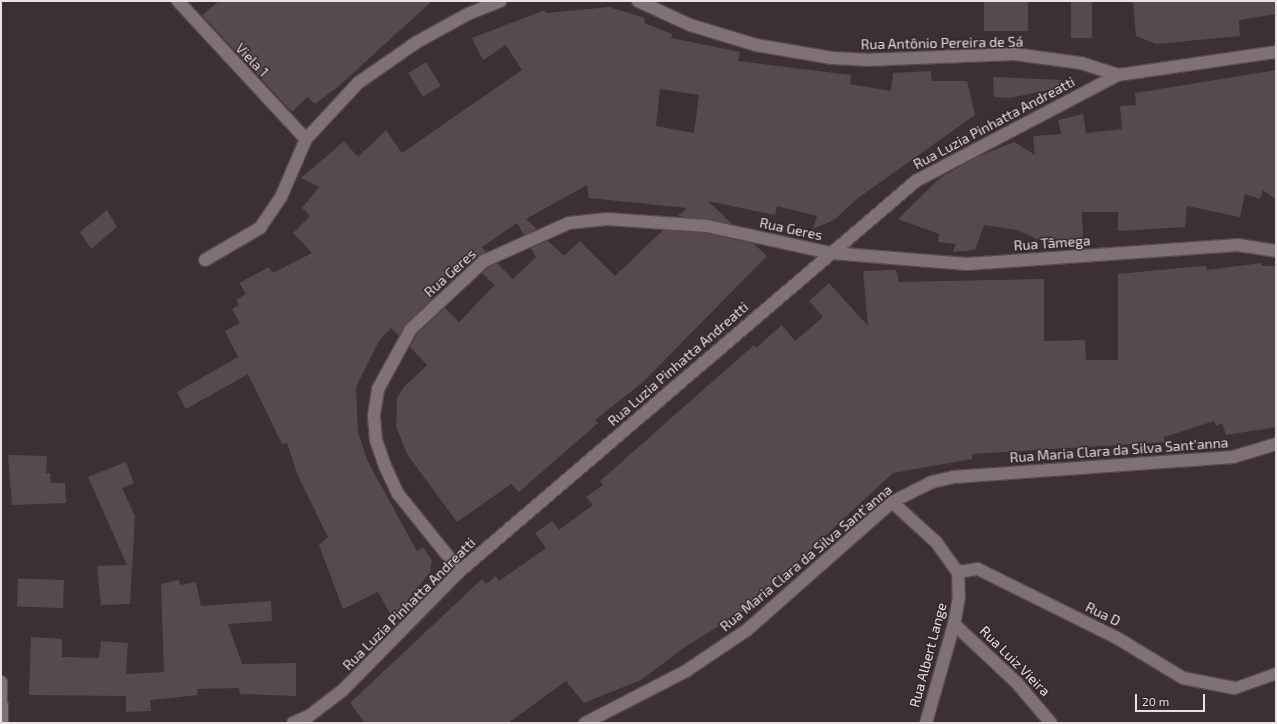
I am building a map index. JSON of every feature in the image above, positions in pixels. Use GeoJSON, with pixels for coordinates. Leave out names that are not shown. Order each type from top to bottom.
{"type":"FeatureCollection","features":[{"type":"Feature","properties":{"kind":"street","name":"Viela 1"},"geometry":{"type":"LineString","coordinates":[[178,1],[306,139]]}},
{"type":"Feature","properties":{"kind":"street"},"geometry":{"type":"LineString","coordinates":[[205,260],[260,228],[281,197],[306,139],[358,84],[412,46],[468,14],[501,1]]}},
{"type":"Feature","properties":{"kind":"street","name":"Rua Antônio Pereira de Sá"},"geometry":{"type":"LineString","coordinates":[[638,1],[690,25],[756,45],[832,58],[866,60],[1014,54],[1081,63],[1118,75],[1276,52]]}},
{"type":"Feature","properties":{"kind":"street","name":"Rua Luzia Pinhatta Andreatti"},"geometry":{"type":"LineString","coordinates":[[293,723],[309,716],[343,690],[460,571],[916,180],[942,164],[1118,75]]}},
{"type":"Feature","properties":{"kind":"street","name":"Rua Geres"},"geometry":{"type":"LineString","coordinates":[[460,571],[398,494],[376,440],[374,415],[378,389],[410,329],[484,260],[569,223],[607,219],[707,226],[831,252]]}},
{"type":"Feature","properties":{"kind":"street","name":"Rua Tâmega"},"geometry":{"type":"LineString","coordinates":[[831,252],[968,264],[1238,245],[1276,251]]}},
{"type":"Feature","properties":{"kind":"street","name":"Rua Maria Clara da Silva Sant'anna"},"geometry":{"type":"LineString","coordinates":[[586,723],[686,671],[747,630],[892,502],[932,482],[954,477],[1233,457],[1276,444]]}},
{"type":"Feature","properties":{"kind":"street"},"geometry":{"type":"LineString","coordinates":[[892,502],[936,542],[958,572]]}},
{"type":"Feature","properties":{"kind":"street","name":"Rua D"},"geometry":{"type":"LineString","coordinates":[[958,572],[978,569],[1117,638],[1183,678],[1234,688]]}},
{"type":"Feature","properties":{"kind":"street","name":"Rua Albert Lange"},"geometry":{"type":"LineString","coordinates":[[926,723],[954,624],[959,598],[958,572]]}},
{"type":"Feature","properties":{"kind":"street","name":"Rua Luiz Vieira"},"geometry":{"type":"LineString","coordinates":[[954,624],[1016,682],[1051,723]]}},
{"type":"Feature","properties":{"kind":"street"},"geometry":{"type":"LineString","coordinates":[[1,682],[2,723]]}},
{"type":"Feature","properties":{"kind":"lane"},"geometry":{"type":"LineString","coordinates":[[1234,688],[1276,673]]}},
{"type":"Feature","properties":{"kind":"building"},"geometry":{"type":"Polygon","coordinates":[[[219,1],[432,1],[340,85],[315,104],[307,97],[292,112],[202,15],[219,1]]]}},
{"type":"Feature","properties":{"kind":"building"},"geometry":{"type":"Polygon","coordinates":[[[984,1],[1028,1],[1028,31],[984,31],[984,1]]]}},
{"type":"Feature","properties":{"kind":"building"},"geometry":{"type":"Polygon","coordinates":[[[1071,1],[1092,1],[1092,38],[1071,38],[1071,1]]]}},
{"type":"Feature","properties":{"kind":"building"},"geometry":{"type":"Polygon","coordinates":[[[1133,1],[1276,1],[1276,14],[1239,20],[1240,36],[1156,44],[1136,36],[1133,1]]]}},
{"type":"Feature","properties":{"kind":"building"},"geometry":{"type":"Polygon","coordinates":[[[609,7],[645,18],[644,23],[672,34],[671,38],[740,52],[738,61],[851,75],[850,84],[891,91],[893,73],[931,71],[932,81],[967,81],[975,115],[858,198],[834,220],[813,229],[817,216],[777,206],[775,215],[708,201],[732,224],[678,216],[687,208],[589,198],[587,185],[526,219],[537,229],[524,235],[517,223],[482,247],[486,252],[471,263],[468,259],[427,289],[435,297],[406,324],[399,336],[391,328],[379,341],[356,387],[358,433],[368,462],[417,551],[423,547],[432,561],[430,572],[393,619],[378,592],[343,609],[319,545],[328,537],[298,476],[287,443],[282,444],[248,374],[186,409],[177,392],[238,357],[225,331],[240,323],[232,309],[239,305],[236,300],[246,294],[239,283],[269,267],[273,273],[312,253],[293,233],[310,216],[302,208],[319,187],[301,178],[344,141],[358,157],[386,130],[402,153],[522,70],[506,45],[483,60],[472,38],[545,10],[547,13],[609,7]],[[660,89],[656,126],[694,133],[699,95],[660,89]]]}},
{"type":"Feature","properties":{"kind":"building"},"geometry":{"type":"Polygon","coordinates":[[[426,62],[441,86],[423,97],[408,73],[426,62]]]}},
{"type":"Feature","properties":{"kind":"building"},"geometry":{"type":"Polygon","coordinates":[[[1276,70],[1276,200],[1263,190],[1260,199],[1245,194],[1240,217],[1187,206],[1185,227],[1118,231],[1118,212],[1082,212],[1083,238],[1044,242],[1017,230],[984,225],[975,250],[953,252],[956,244],[938,242],[939,234],[898,219],[941,177],[977,157],[1014,142],[1035,155],[1033,136],[1061,134],[1058,120],[1083,114],[1086,133],[1122,129],[1120,106],[1136,105],[1135,93],[1276,70]]]}},
{"type":"Feature","properties":{"kind":"building"},"geometry":{"type":"Polygon","coordinates":[[[993,77],[1063,80],[1063,87],[1010,98],[994,97],[993,77]]]}},
{"type":"Feature","properties":{"kind":"building"},"geometry":{"type":"Polygon","coordinates":[[[107,210],[117,227],[91,249],[80,232],[107,210]]]}},
{"type":"Feature","properties":{"kind":"building"},"geometry":{"type":"Polygon","coordinates":[[[663,230],[706,233],[754,244],[767,256],[643,382],[595,420],[598,423],[519,492],[511,484],[457,522],[407,454],[396,426],[397,398],[403,388],[427,365],[410,347],[417,334],[445,308],[459,322],[495,285],[482,273],[488,267],[497,263],[513,279],[536,257],[531,248],[548,241],[564,256],[580,241],[615,276],[663,230]]]}},
{"type":"Feature","properties":{"kind":"building"},"geometry":{"type":"Polygon","coordinates":[[[1261,263],[1262,266],[1276,266],[1276,427],[1226,435],[1222,423],[1216,426],[1214,421],[1164,437],[1165,442],[972,454],[972,459],[893,473],[745,610],[685,647],[641,680],[584,703],[566,681],[508,723],[365,723],[350,703],[482,579],[486,584],[496,576],[499,581],[546,548],[535,533],[552,521],[559,530],[593,505],[586,497],[603,485],[600,481],[754,345],[756,348],[782,325],[795,341],[823,317],[809,301],[829,283],[868,326],[863,271],[896,270],[899,282],[1044,279],[1044,341],[1085,340],[1086,360],[1118,360],[1118,274],[1206,266],[1207,270],[1261,263]]]}},
{"type":"Feature","properties":{"kind":"building"},"geometry":{"type":"Polygon","coordinates":[[[8,455],[47,456],[46,473],[50,473],[51,483],[65,483],[66,503],[12,505],[8,455]]]}},
{"type":"Feature","properties":{"kind":"building"},"geometry":{"type":"Polygon","coordinates":[[[126,462],[134,483],[122,488],[135,516],[130,604],[101,605],[97,566],[127,565],[88,477],[126,462]]]}},
{"type":"Feature","properties":{"kind":"building"},"geometry":{"type":"Polygon","coordinates":[[[18,578],[64,580],[63,608],[17,606],[18,578]]]}},
{"type":"Feature","properties":{"kind":"building"},"geometry":{"type":"Polygon","coordinates":[[[179,580],[180,585],[196,582],[201,606],[271,601],[272,621],[228,624],[242,664],[296,663],[296,696],[240,694],[239,688],[197,689],[198,695],[150,700],[151,711],[126,712],[126,696],[29,695],[31,637],[62,639],[62,657],[99,658],[101,641],[128,643],[126,674],[164,672],[161,584],[179,580]]]}}]}
